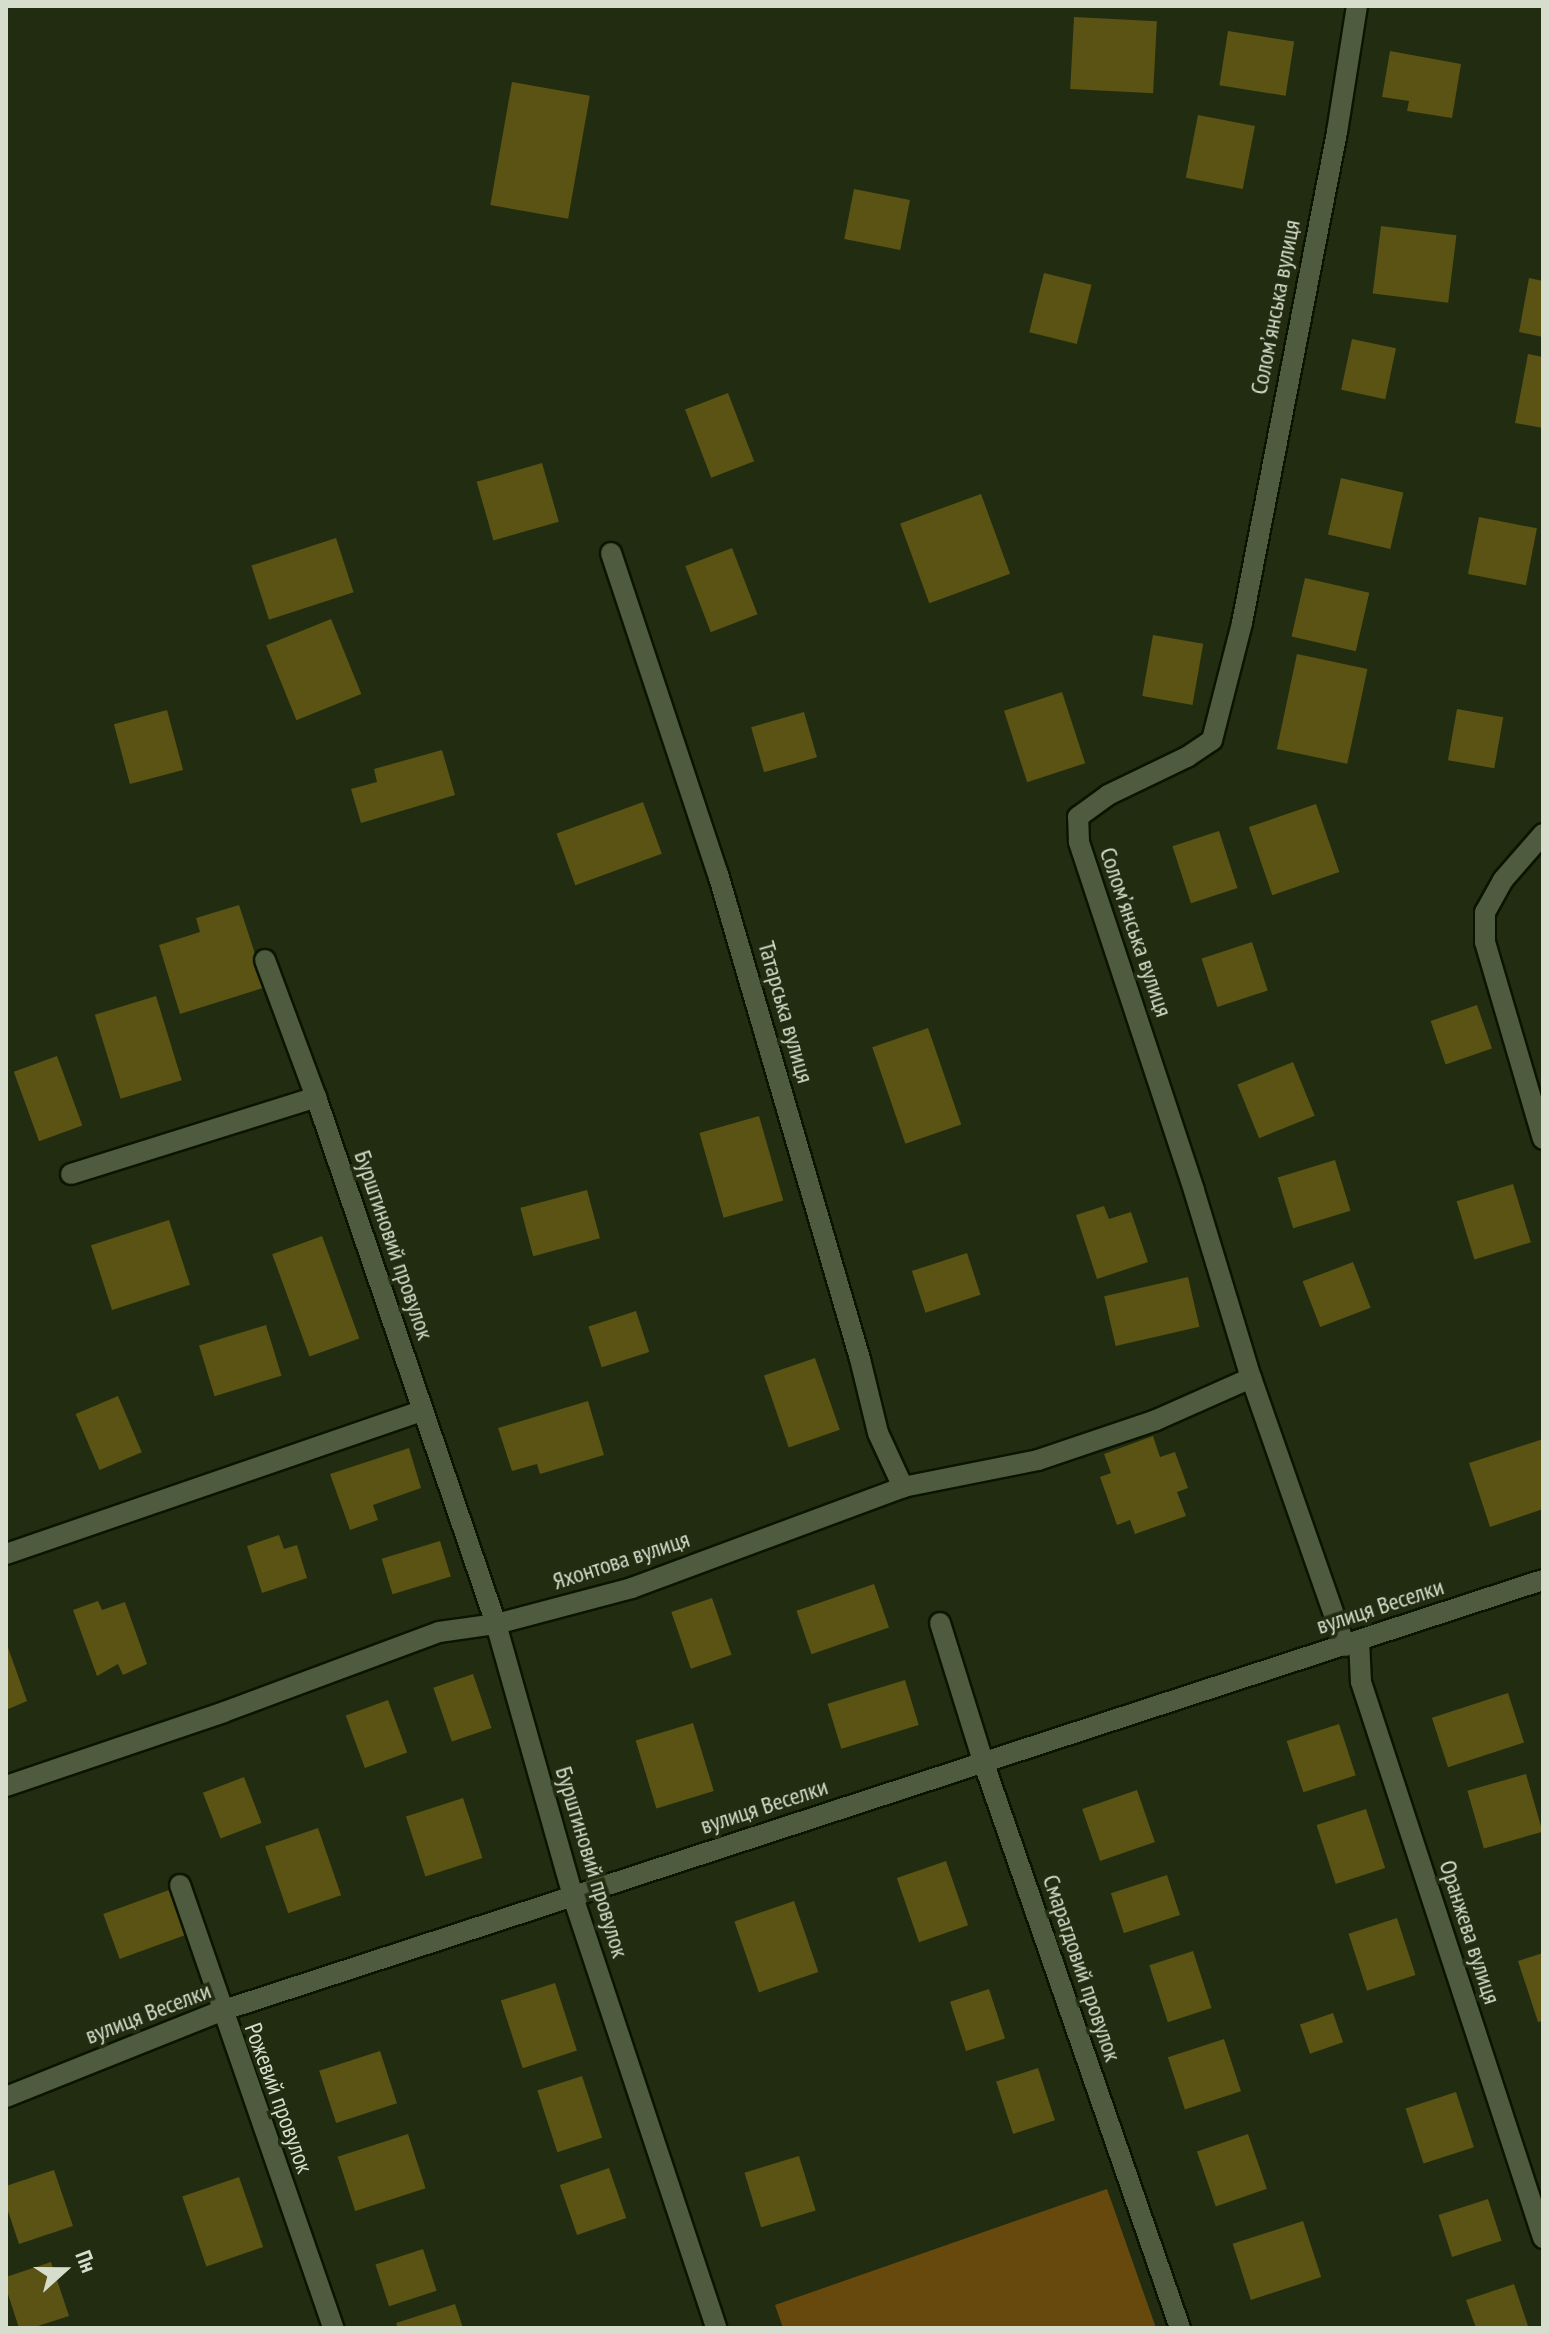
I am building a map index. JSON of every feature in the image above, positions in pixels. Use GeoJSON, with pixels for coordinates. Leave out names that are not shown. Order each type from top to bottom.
{"type":"FeatureCollection","features":[{"type":"Feature","properties":{"kind":"street","name":"Соломʼянська вулиця"},"geometry":{"type":"LineString","coordinates":[[1352,1643],[1251,1378],[1194,1190],[1079,842],[1078,817],[1108,795],[1187,757],[1212,740],[1216,729],[1242,623],[1337,132],[1357,6]]}},
{"type":"Feature","properties":{"kind":"street","name":"Татарська вулиця"},"geometry":{"type":"LineString","coordinates":[[611,553],[647,652],[718,874],[860,1359],[878,1433],[903,1487]]}},
{"type":"Feature","properties":{"kind":"street"},"geometry":{"type":"LineString","coordinates":[[1543,834],[1503,880],[1485,912],[1485,942],[1543,1139]]}},
{"type":"Feature","properties":{"kind":"street","name":"Бурштиновий провулок"},"geometry":{"type":"LineString","coordinates":[[265,960],[316,1097],[496,1624],[573,1897],[716,2328]]}},
{"type":"Feature","properties":{"kind":"street"},"geometry":{"type":"LineString","coordinates":[[71,1174],[316,1097]]}},
{"type":"Feature","properties":{"kind":"street","name":"Яхонтова вулиця"},"geometry":{"type":"LineString","coordinates":[[6,1786],[209,1717],[439,1632],[496,1624],[632,1588],[903,1487],[1038,1460],[1156,1420],[1251,1378]]}},
{"type":"Feature","properties":{"kind":"street"},"geometry":{"type":"LineString","coordinates":[[6,1554],[422,1411]]}},
{"type":"Feature","properties":{"kind":"street","name":"вулиця Веселки"},"geometry":{"type":"LineString","coordinates":[[6,2097],[221,2011],[1543,1580]]}},
{"type":"Feature","properties":{"kind":"street","name":"Смарагдовий провулок"},"geometry":{"type":"LineString","coordinates":[[940,1623],[983,1761],[1180,2328]]}},
{"type":"Feature","properties":{"kind":"street","name":"Оранжева вулиця"},"geometry":{"type":"LineString","coordinates":[[1352,1643],[1361,1682],[1543,2238]]}},
{"type":"Feature","properties":{"kind":"street","name":"Рожевий провулок"},"geometry":{"type":"LineString","coordinates":[[180,1885],[333,2328]]}},
{"type":"Feature","properties":{"kind":"shaded area"},"geometry":{"type":"Polygon","coordinates":[[[1107,2189],[1156,2328],[783,2328],[775,2305],[1107,2189]]]}},
{"type":"Feature","properties":{"kind":"building"},"geometry":{"type":"Polygon","coordinates":[[[1074,17],[1157,21],[1153,93],[1070,89],[1074,17]]]}},
{"type":"Feature","properties":{"kind":"building"},"geometry":{"type":"Polygon","coordinates":[[[1228,31],[1294,41],[1286,96],[1219,85],[1228,31]]]}},
{"type":"Feature","properties":{"kind":"building"},"geometry":{"type":"Polygon","coordinates":[[[1390,51],[1461,64],[1452,118],[1407,111],[1409,101],[1382,97],[1390,51]]]}},
{"type":"Feature","properties":{"kind":"building"},"geometry":{"type":"Polygon","coordinates":[[[512,82],[590,96],[568,219],[490,205],[512,82]]]}},
{"type":"Feature","properties":{"kind":"building"},"geometry":{"type":"Polygon","coordinates":[[[1198,115],[1255,126],[1243,189],[1186,178],[1198,115]]]}},
{"type":"Feature","properties":{"kind":"building"},"geometry":{"type":"Polygon","coordinates":[[[854,189],[910,200],[900,250],[844,239],[854,189]]]}},
{"type":"Feature","properties":{"kind":"building"},"geometry":{"type":"Polygon","coordinates":[[[1381,226],[1456,235],[1448,303],[1373,293],[1381,226]]]}},
{"type":"Feature","properties":{"kind":"building"},"geometry":{"type":"Polygon","coordinates":[[[1044,273],[1092,285],[1077,344],[1029,332],[1044,273]]]}},
{"type":"Feature","properties":{"kind":"building"},"geometry":{"type":"Polygon","coordinates":[[[1529,278],[1543,281],[1543,337],[1519,332],[1529,278]]]}},
{"type":"Feature","properties":{"kind":"building"},"geometry":{"type":"Polygon","coordinates":[[[1352,339],[1396,348],[1385,399],[1341,390],[1352,339]]]}},
{"type":"Feature","properties":{"kind":"building"},"geometry":{"type":"Polygon","coordinates":[[[1528,354],[1543,357],[1543,428],[1515,423],[1528,354]]]}},
{"type":"Feature","properties":{"kind":"building"},"geometry":{"type":"Polygon","coordinates":[[[728,393],[754,461],[711,478],[685,409],[728,393]]]}},
{"type":"Feature","properties":{"kind":"building"},"geometry":{"type":"Polygon","coordinates":[[[542,463],[559,522],[493,540],[477,482],[542,463]]]}},
{"type":"Feature","properties":{"kind":"building"},"geometry":{"type":"Polygon","coordinates":[[[1341,478],[1403,492],[1390,549],[1328,535],[1341,478]]]}},
{"type":"Feature","properties":{"kind":"building"},"geometry":{"type":"Polygon","coordinates":[[[981,494],[1010,574],[929,603],[900,523],[981,494]]]}},
{"type":"Feature","properties":{"kind":"building"},"geometry":{"type":"Polygon","coordinates":[[[1479,517],[1537,528],[1526,585],[1468,574],[1479,517]]]}},
{"type":"Feature","properties":{"kind":"building"},"geometry":{"type":"Polygon","coordinates":[[[336,538],[354,592],[269,620],[251,566],[336,538]]]}},
{"type":"Feature","properties":{"kind":"building"},"geometry":{"type":"Polygon","coordinates":[[[732,548],[757,614],[711,632],[685,566],[732,548]]]}},
{"type":"Feature","properties":{"kind":"building"},"geometry":{"type":"Polygon","coordinates":[[[1305,578],[1369,593],[1356,651],[1292,636],[1305,578]]]}},
{"type":"Feature","properties":{"kind":"building"},"geometry":{"type":"Polygon","coordinates":[[[331,619],[361,694],[296,720],[266,645],[331,619]]]}},
{"type":"Feature","properties":{"kind":"building"},"geometry":{"type":"Polygon","coordinates":[[[1153,635],[1203,644],[1192,705],[1142,696],[1153,635]]]}},
{"type":"Feature","properties":{"kind":"building"},"geometry":{"type":"Polygon","coordinates":[[[1297,654],[1367,669],[1347,764],[1277,749],[1297,654]]]}},
{"type":"Feature","properties":{"kind":"building"},"geometry":{"type":"Polygon","coordinates":[[[1062,692],[1085,763],[1027,782],[1004,711],[1062,692]]]}},
{"type":"Feature","properties":{"kind":"building"},"geometry":{"type":"Polygon","coordinates":[[[1457,709],[1503,717],[1494,768],[1448,760],[1457,709]]]}},
{"type":"Feature","properties":{"kind":"building"},"geometry":{"type":"Polygon","coordinates":[[[167,710],[183,770],[130,784],[114,724],[167,710]]]}},
{"type":"Feature","properties":{"kind":"building"},"geometry":{"type":"Polygon","coordinates":[[[804,712],[817,757],[764,772],[751,727],[804,712]]]}},
{"type":"Feature","properties":{"kind":"building"},"geometry":{"type":"Polygon","coordinates":[[[442,750],[455,795],[361,823],[351,789],[377,782],[374,769],[442,750]]]}},
{"type":"Feature","properties":{"kind":"building"},"geometry":{"type":"Polygon","coordinates":[[[643,802],[662,854],[575,885],[557,833],[643,802]]]}},
{"type":"Feature","properties":{"kind":"building"},"geometry":{"type":"Polygon","coordinates":[[[1316,804],[1339,872],[1272,895],[1249,827],[1316,804]]]}},
{"type":"Feature","properties":{"kind":"building"},"geometry":{"type":"Polygon","coordinates":[[[1219,831],[1238,888],[1191,903],[1172,846],[1219,831]]]}},
{"type":"Feature","properties":{"kind":"building"},"geometry":{"type":"Polygon","coordinates":[[[239,905],[266,987],[180,1014],[159,945],[200,932],[196,918],[239,905]]]}},
{"type":"Feature","properties":{"kind":"building"},"geometry":{"type":"Polygon","coordinates":[[[1252,942],[1268,991],[1217,1007],[1202,958],[1252,942]]]}},
{"type":"Feature","properties":{"kind":"building"},"geometry":{"type":"Polygon","coordinates":[[[156,996],[182,1080],[121,1099],[95,1015],[156,996]]]}},
{"type":"Feature","properties":{"kind":"building"},"geometry":{"type":"Polygon","coordinates":[[[1477,1005],[1492,1048],[1446,1064],[1431,1021],[1477,1005]]]}},
{"type":"Feature","properties":{"kind":"building"},"geometry":{"type":"Polygon","coordinates":[[[928,1028],[961,1124],[905,1144],[872,1047],[928,1028]]]}},
{"type":"Feature","properties":{"kind":"building"},"geometry":{"type":"Polygon","coordinates":[[[57,1056],[82,1126],[39,1141],[14,1072],[57,1056]]]}},
{"type":"Feature","properties":{"kind":"building"},"geometry":{"type":"Polygon","coordinates":[[[1293,1062],[1315,1116],[1259,1138],[1237,1084],[1293,1062]]]}},
{"type":"Feature","properties":{"kind":"building"},"geometry":{"type":"Polygon","coordinates":[[[759,1116],[783,1201],[724,1218],[699,1133],[759,1116]]]}},
{"type":"Feature","properties":{"kind":"building"},"geometry":{"type":"Polygon","coordinates":[[[1335,1160],[1350,1211],[1293,1228],[1278,1178],[1335,1160]]]}},
{"type":"Feature","properties":{"kind":"building"},"geometry":{"type":"Polygon","coordinates":[[[1513,1184],[1531,1242],[1474,1260],[1457,1201],[1513,1184]]]}},
{"type":"Feature","properties":{"kind":"building"},"geometry":{"type":"Polygon","coordinates":[[[587,1190],[600,1238],[533,1256],[520,1208],[587,1190]]]}},
{"type":"Feature","properties":{"kind":"building"},"geometry":{"type":"Polygon","coordinates":[[[1104,1206],[1109,1219],[1131,1212],[1148,1262],[1097,1279],[1076,1215],[1104,1206]]]}},
{"type":"Feature","properties":{"kind":"building"},"geometry":{"type":"Polygon","coordinates":[[[169,1220],[190,1285],[112,1310],[91,1245],[169,1220]]]}},
{"type":"Feature","properties":{"kind":"building"},"geometry":{"type":"Polygon","coordinates":[[[322,1236],[359,1338],[309,1357],[272,1254],[322,1236]]]}},
{"type":"Feature","properties":{"kind":"building"},"geometry":{"type":"Polygon","coordinates":[[[967,1253],[981,1295],[925,1313],[912,1271],[967,1253]]]}},
{"type":"Feature","properties":{"kind":"building"},"geometry":{"type":"Polygon","coordinates":[[[1353,1262],[1371,1308],[1320,1327],[1303,1281],[1353,1262]]]}},
{"type":"Feature","properties":{"kind":"building"},"geometry":{"type":"Polygon","coordinates":[[[1188,1277],[1199,1327],[1116,1346],[1104,1296],[1188,1277]]]}},
{"type":"Feature","properties":{"kind":"building"},"geometry":{"type":"Polygon","coordinates":[[[636,1311],[649,1352],[602,1367],[588,1326],[636,1311]]]}},
{"type":"Feature","properties":{"kind":"building"},"geometry":{"type":"Polygon","coordinates":[[[266,1325],[281,1376],[215,1396],[199,1345],[266,1325]]]}},
{"type":"Feature","properties":{"kind":"building"},"geometry":{"type":"Polygon","coordinates":[[[815,1358],[840,1430],[789,1447],[764,1376],[815,1358]]]}},
{"type":"Feature","properties":{"kind":"building"},"geometry":{"type":"Polygon","coordinates":[[[118,1396],[142,1452],[99,1470],[76,1414],[118,1396]]]}},
{"type":"Feature","properties":{"kind":"building"},"geometry":{"type":"Polygon","coordinates":[[[588,1401],[604,1455],[540,1474],[537,1464],[512,1471],[498,1428],[588,1401]]]}},
{"type":"Feature","properties":{"kind":"building"},"geometry":{"type":"Polygon","coordinates":[[[1153,1436],[1160,1457],[1175,1452],[1188,1488],[1177,1492],[1186,1516],[1135,1534],[1130,1520],[1117,1525],[1100,1477],[1111,1473],[1104,1454],[1153,1436]]]}},
{"type":"Feature","properties":{"kind":"building"},"geometry":{"type":"Polygon","coordinates":[[[1543,1439],[1543,1509],[1490,1527],[1469,1463],[1543,1439]]]}},
{"type":"Feature","properties":{"kind":"building"},"geometry":{"type":"Polygon","coordinates":[[[409,1448],[421,1488],[373,1505],[378,1520],[350,1530],[330,1474],[409,1448]]]}},
{"type":"Feature","properties":{"kind":"building"},"geometry":{"type":"Polygon","coordinates":[[[279,1535],[284,1549],[297,1545],[307,1578],[262,1593],[247,1546],[279,1535]]]}},
{"type":"Feature","properties":{"kind":"building"},"geometry":{"type":"Polygon","coordinates":[[[440,1541],[451,1576],[392,1594],[382,1559],[440,1541]]]}},
{"type":"Feature","properties":{"kind":"building"},"geometry":{"type":"Polygon","coordinates":[[[874,1584],[889,1627],[811,1654],[796,1611],[874,1584]]]}},
{"type":"Feature","properties":{"kind":"building"},"geometry":{"type":"Polygon","coordinates":[[[712,1598],[732,1655],[691,1669],[671,1612],[712,1598]]]}},
{"type":"Feature","properties":{"kind":"building"},"geometry":{"type":"Polygon","coordinates":[[[98,1601],[102,1610],[125,1602],[147,1664],[123,1675],[118,1664],[97,1676],[73,1610],[98,1601]]]}},
{"type":"Feature","properties":{"kind":"building"},"geometry":{"type":"Polygon","coordinates":[[[6,1642],[27,1701],[6,1710],[6,1642]]]}},
{"type":"Feature","properties":{"kind":"building"},"geometry":{"type":"Polygon","coordinates":[[[473,1674],[492,1728],[452,1742],[433,1688],[473,1674]]]}},
{"type":"Feature","properties":{"kind":"building"},"geometry":{"type":"Polygon","coordinates":[[[905,1680],[919,1725],[841,1749],[828,1704],[905,1680]]]}},
{"type":"Feature","properties":{"kind":"building"},"geometry":{"type":"Polygon","coordinates":[[[1508,1693],[1524,1742],[1448,1767],[1432,1718],[1508,1693]]]}},
{"type":"Feature","properties":{"kind":"building"},"geometry":{"type":"Polygon","coordinates":[[[388,1700],[407,1753],[365,1768],[346,1715],[388,1700]]]}},
{"type":"Feature","properties":{"kind":"building"},"geometry":{"type":"Polygon","coordinates":[[[693,1723],[714,1791],[656,1808],[636,1741],[693,1723]]]}},
{"type":"Feature","properties":{"kind":"building"},"geometry":{"type":"Polygon","coordinates":[[[1339,1724],[1356,1775],[1303,1792],[1287,1741],[1339,1724]]]}},
{"type":"Feature","properties":{"kind":"building"},"geometry":{"type":"Polygon","coordinates":[[[1526,1774],[1543,1832],[1484,1848],[1467,1791],[1526,1774]]]}},
{"type":"Feature","properties":{"kind":"building"},"geometry":{"type":"Polygon","coordinates":[[[244,1777],[262,1823],[220,1839],[203,1793],[244,1777]]]}},
{"type":"Feature","properties":{"kind":"building"},"geometry":{"type":"Polygon","coordinates":[[[1137,1790],[1155,1842],[1100,1861],[1082,1809],[1137,1790]]]}},
{"type":"Feature","properties":{"kind":"building"},"geometry":{"type":"Polygon","coordinates":[[[463,1798],[482,1858],[425,1876],[406,1817],[463,1798]]]}},
{"type":"Feature","properties":{"kind":"building"},"geometry":{"type":"Polygon","coordinates":[[[1366,1809],[1385,1868],[1336,1884],[1317,1825],[1366,1809]]]}},
{"type":"Feature","properties":{"kind":"building"},"geometry":{"type":"Polygon","coordinates":[[[318,1828],[341,1895],[288,1913],[265,1846],[318,1828]]]}},
{"type":"Feature","properties":{"kind":"building"},"geometry":{"type":"Polygon","coordinates":[[[946,1861],[968,1925],[919,1942],[897,1878],[946,1861]]]}},
{"type":"Feature","properties":{"kind":"building"},"geometry":{"type":"Polygon","coordinates":[[[1167,1875],[1180,1915],[1124,1933],[1111,1893],[1167,1875]]]}},
{"type":"Feature","properties":{"kind":"building"},"geometry":{"type":"Polygon","coordinates":[[[169,1890],[185,1935],[120,1959],[103,1914],[169,1890]]]}},
{"type":"Feature","properties":{"kind":"building"},"geometry":{"type":"Polygon","coordinates":[[[794,1901],[818,1972],[759,1992],[734,1922],[794,1901]]]}},
{"type":"Feature","properties":{"kind":"building"},"geometry":{"type":"Polygon","coordinates":[[[1397,1918],[1416,1975],[1367,1991],[1348,1934],[1397,1918]]]}},
{"type":"Feature","properties":{"kind":"building"},"geometry":{"type":"Polygon","coordinates":[[[1193,1951],[1212,2008],[1168,2022],[1149,1965],[1193,1951]]]}},
{"type":"Feature","properties":{"kind":"building"},"geometry":{"type":"Polygon","coordinates":[[[1543,1953],[1543,2021],[1538,2022],[1518,1961],[1543,1953]]]}},
{"type":"Feature","properties":{"kind":"building"},"geometry":{"type":"Polygon","coordinates":[[[555,1983],[577,2051],[523,2068],[501,2001],[555,1983]]]}},
{"type":"Feature","properties":{"kind":"building"},"geometry":{"type":"Polygon","coordinates":[[[989,1989],[1005,2038],[966,2051],[950,2002],[989,1989]]]}},
{"type":"Feature","properties":{"kind":"building"},"geometry":{"type":"Polygon","coordinates":[[[1333,2013],[1343,2042],[1310,2054],[1300,2024],[1333,2013]]]}},
{"type":"Feature","properties":{"kind":"building"},"geometry":{"type":"Polygon","coordinates":[[[1224,2039],[1241,2091],[1185,2110],[1168,2057],[1224,2039]]]}},
{"type":"Feature","properties":{"kind":"building"},"geometry":{"type":"Polygon","coordinates":[[[380,2051],[397,2103],[336,2123],[319,2071],[380,2051]]]}},
{"type":"Feature","properties":{"kind":"building"},"geometry":{"type":"Polygon","coordinates":[[[1038,2068],[1055,2120],[1013,2134],[996,2082],[1038,2068]]]}},
{"type":"Feature","properties":{"kind":"building"},"geometry":{"type":"Polygon","coordinates":[[[582,2076],[602,2138],[557,2152],[537,2091],[582,2076]]]}},
{"type":"Feature","properties":{"kind":"building"},"geometry":{"type":"Polygon","coordinates":[[[1456,2092],[1474,2147],[1424,2164],[1406,2108],[1456,2092]]]}},
{"type":"Feature","properties":{"kind":"building"},"geometry":{"type":"Polygon","coordinates":[[[408,2134],[426,2188],[355,2211],[338,2157],[408,2134]]]}},
{"type":"Feature","properties":{"kind":"building"},"geometry":{"type":"Polygon","coordinates":[[[1248,2134],[1267,2189],[1216,2206],[1197,2152],[1248,2134]]]}},
{"type":"Feature","properties":{"kind":"building"},"geometry":{"type":"Polygon","coordinates":[[[799,2156],[816,2211],[761,2227],[744,2173],[799,2156]]]}},
{"type":"Feature","properties":{"kind":"building"},"geometry":{"type":"Polygon","coordinates":[[[609,2168],[626,2218],[577,2235],[560,2185],[609,2168]]]}},
{"type":"Feature","properties":{"kind":"building"},"geometry":{"type":"Polygon","coordinates":[[[54,2170],[73,2226],[19,2244],[6,2205],[6,2186],[54,2170]]]}},
{"type":"Feature","properties":{"kind":"building"},"geometry":{"type":"Polygon","coordinates":[[[239,2177],[263,2247],[206,2267],[182,2197],[239,2177]]]}},
{"type":"Feature","properties":{"kind":"building"},"geometry":{"type":"Polygon","coordinates":[[[1488,2199],[1502,2241],[1452,2257],[1439,2215],[1488,2199]]]}},
{"type":"Feature","properties":{"kind":"building"},"geometry":{"type":"Polygon","coordinates":[[[1303,2221],[1321,2277],[1251,2300],[1233,2244],[1303,2221]]]}},
{"type":"Feature","properties":{"kind":"building"},"geometry":{"type":"Polygon","coordinates":[[[423,2249],[437,2291],[389,2306],[375,2264],[423,2249]]]}},
{"type":"Feature","properties":{"kind":"building"},"geometry":{"type":"Polygon","coordinates":[[[51,2262],[69,2316],[32,2328],[19,2328],[6,2288],[6,2277],[51,2262]]]}},
{"type":"Feature","properties":{"kind":"building"},"geometry":{"type":"Polygon","coordinates":[[[1514,2284],[1528,2326],[1476,2328],[1466,2300],[1514,2284]]]}},
{"type":"Feature","properties":{"kind":"building"},"geometry":{"type":"Polygon","coordinates":[[[455,2304],[463,2328],[398,2328],[396,2323],[455,2304]]]}}]}
